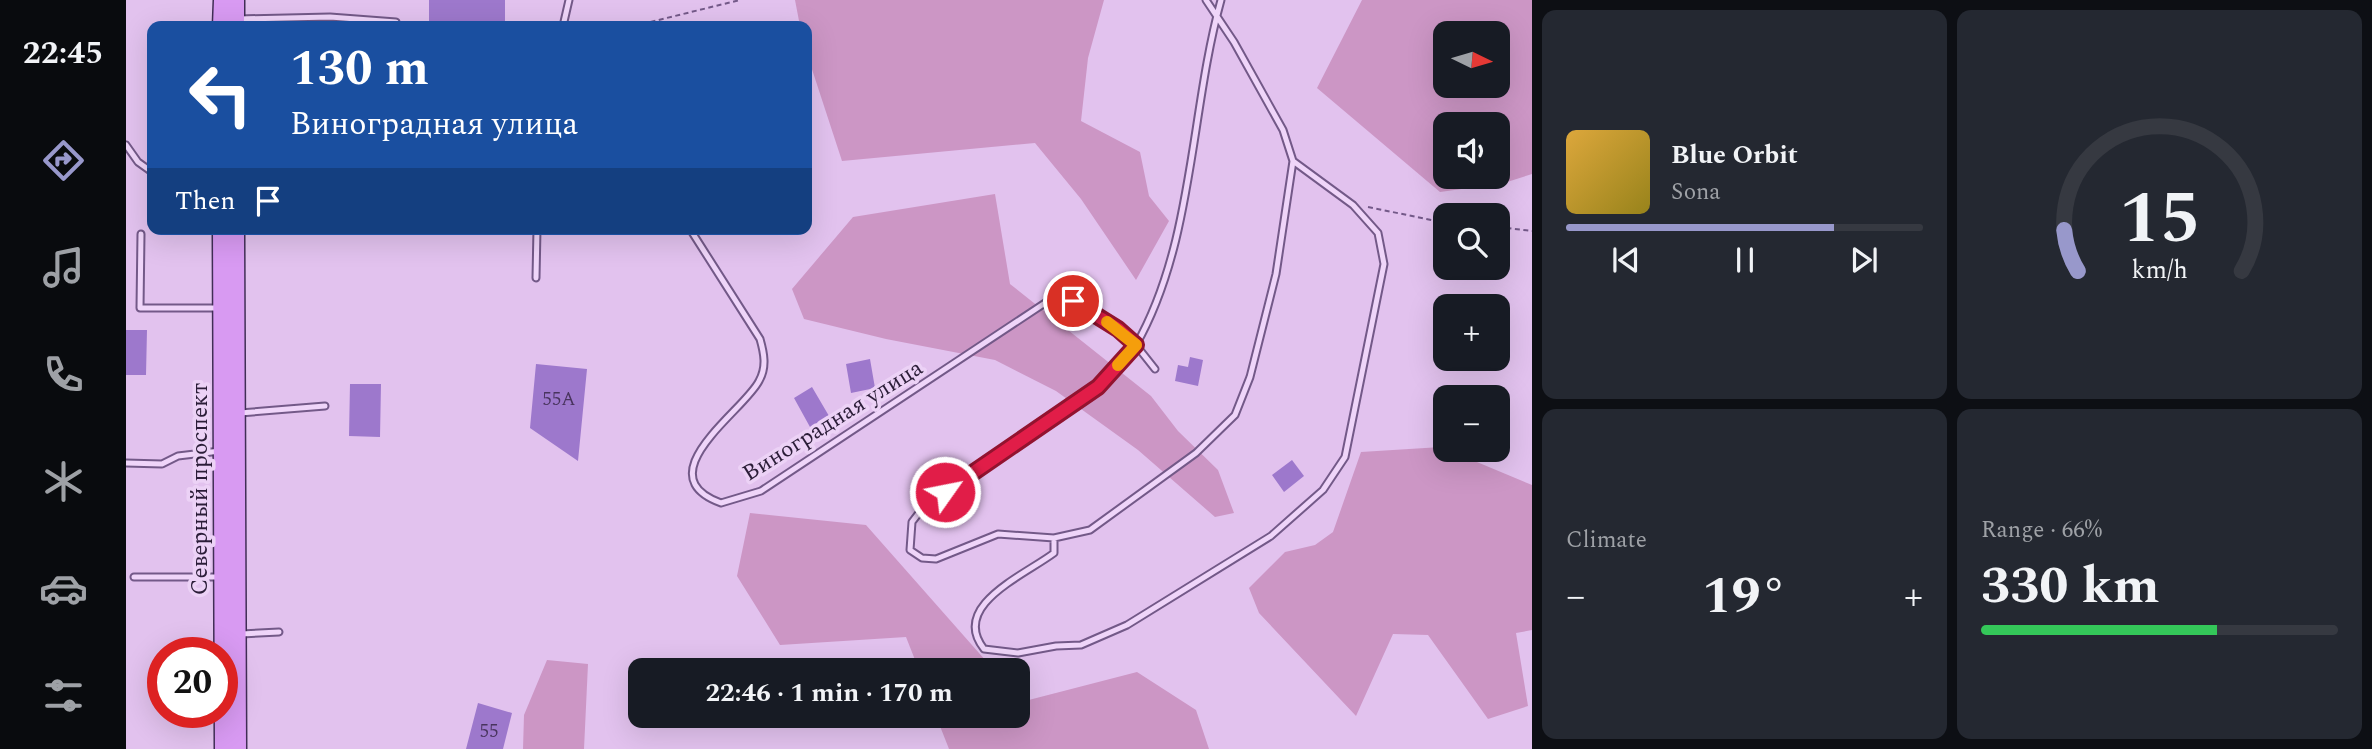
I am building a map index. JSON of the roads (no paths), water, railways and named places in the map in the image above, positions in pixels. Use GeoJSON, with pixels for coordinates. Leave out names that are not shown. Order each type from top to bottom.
{"type":"FeatureCollection","features":[{"type":"Feature","properties":{"kind":"main road"},"geometry":{"type":"LineString","coordinates":[[222,0],[230,21]]}},
{"type":"Feature","properties":{"kind":"main road"},"geometry":{"type":"LineString","coordinates":[[232,21],[236,0]]}},
{"type":"Feature","properties":{"kind":"main road","name":"Северный проспект"},"geometry":{"type":"LineString","coordinates":[[221,235],[223,749]]}},
{"type":"Feature","properties":{"kind":"main road","name":"Северный проспект"},"geometry":{"type":"LineString","coordinates":[[236,235],[238,749]]}},
{"type":"Feature","properties":{"kind":"lane"},"geometry":{"type":"LineString","coordinates":[[564,21],[569,0]]}},
{"type":"Feature","properties":{"kind":"lane"},"geometry":{"type":"LineString","coordinates":[[1206,0],[1216,18],[1234,42],[1283,130],[1293,161],[1276,274],[1251,377],[1235,415],[1196,453],[1090,530],[1054,538],[998,534],[936,559],[922,558],[910,550],[908,538],[912,522],[925,505],[1098,387],[1136,345],[1155,312],[1174,250],[1216,18],[1222,0]]}},
{"type":"Feature","properties":{"kind":"lane"},"geometry":{"type":"LineString","coordinates":[[273,21],[330,17],[383,21]]}},
{"type":"Feature","properties":{"kind":"lane"},"geometry":{"type":"LineString","coordinates":[[126,145],[138,162],[147,168]]}},
{"type":"Feature","properties":{"kind":"lane"},"geometry":{"type":"LineString","coordinates":[[1054,538],[1054,553],[979,607],[974,625],[976,639],[984,649],[1018,653],[1056,646],[1081,645],[1127,625],[1271,536],[1323,491],[1345,457],[1384,264],[1378,233],[1353,205],[1293,161]]}},
{"type":"Feature","properties":{"kind":"lane"},"geometry":{"type":"LineString","coordinates":[[141,233],[140,309],[222,308]]}},
{"type":"Feature","properties":{"kind":"lane"},"geometry":{"type":"LineString","coordinates":[[536,278],[537,235]]}},
{"type":"Feature","properties":{"kind":"lane","name":"Виноградная улица"},"geometry":{"type":"LineString","coordinates":[[694,235],[760,339],[764,355],[763,372],[758,385],[710,435],[694,465],[695,480],[700,493],[721,503],[761,491],[1048,301],[1073,301],[1118,329],[1136,345]]}},
{"type":"Feature","properties":{"kind":"lane"},"geometry":{"type":"LineString","coordinates":[[1136,345],[1155,369]]}},
{"type":"Feature","properties":{"kind":"lane"},"geometry":{"type":"LineString","coordinates":[[237,413],[325,406]]}},
{"type":"Feature","properties":{"kind":"lane"},"geometry":{"type":"LineString","coordinates":[[126,463],[162,464],[178,456],[223,450]]}},
{"type":"Feature","properties":{"kind":"lane"},"geometry":{"type":"LineString","coordinates":[[134,577],[222,577]]}},
{"type":"Feature","properties":{"kind":"lane"},"geometry":{"type":"LineString","coordinates":[[238,634],[279,632]]}}]}
